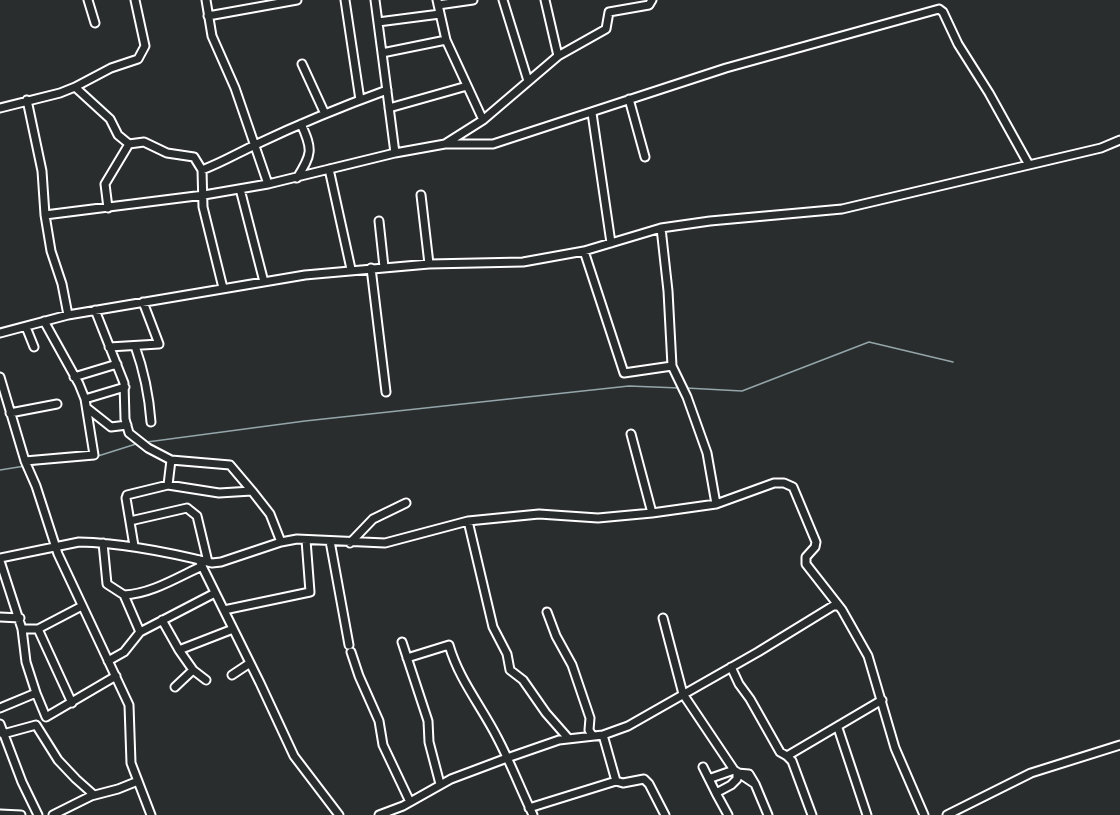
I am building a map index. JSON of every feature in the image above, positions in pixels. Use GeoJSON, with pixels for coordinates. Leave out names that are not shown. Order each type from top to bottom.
{"type":"FeatureCollection","features":[{"type":"Feature","properties":{"kind":"street"},"geometry":{"type":"LineString","coordinates":[[88,0],[95,23]]}},
{"type":"Feature","properties":{"kind":"street"},"geometry":{"type":"LineString","coordinates":[[0,108],[60,93],[111,68],[138,59],[145,45],[135,0]]}},
{"type":"Feature","properties":{"kind":"street"},"geometry":{"type":"LineString","coordinates":[[206,0],[212,36],[235,88],[268,184]]}},
{"type":"Feature","properties":{"kind":"street"},"geometry":{"type":"LineString","coordinates":[[208,16],[296,0]]}},
{"type":"Feature","properties":{"kind":"street"},"geometry":{"type":"LineString","coordinates":[[345,0],[360,100]]}},
{"type":"Feature","properties":{"kind":"street"},"geometry":{"type":"LineString","coordinates":[[375,0],[395,153]]}},
{"type":"Feature","properties":{"kind":"street"},"geometry":{"type":"LineString","coordinates":[[473,0],[438,2],[446,40],[483,120]]}},
{"type":"Feature","properties":{"kind":"street"},"geometry":{"type":"LineString","coordinates":[[503,0],[528,81]]}},
{"type":"Feature","properties":{"kind":"street"},"geometry":{"type":"LineString","coordinates":[[545,0],[558,56]]}},
{"type":"Feature","properties":{"kind":"street"},"geometry":{"type":"LineString","coordinates":[[445,144],[483,120],[558,56],[606,30],[609,12],[649,5],[652,0]]}},
{"type":"Feature","properties":{"kind":"street"},"geometry":{"type":"LineString","coordinates":[[45,215],[240,189],[297,178],[395,153],[445,144],[493,144],[726,68],[939,9],[943,12],[958,44],[1029,165]]}},
{"type":"Feature","properties":{"kind":"street"},"geometry":{"type":"LineString","coordinates":[[378,22],[440,14]]}},
{"type":"Feature","properties":{"kind":"street"},"geometry":{"type":"LineString","coordinates":[[382,53],[446,40]]}},
{"type":"Feature","properties":{"kind":"street"},"geometry":{"type":"LineString","coordinates":[[302,64],[325,114]]}},
{"type":"Feature","properties":{"kind":"street"},"geometry":{"type":"LineString","coordinates":[[389,108],[466,86]]}},
{"type":"Feature","properties":{"kind":"street"},"geometry":{"type":"LineString","coordinates":[[75,87],[110,119],[118,135],[129,144],[144,142],[167,153],[194,157],[202,170],[203,207],[223,288]]}},
{"type":"Feature","properties":{"kind":"street"},"geometry":{"type":"LineString","coordinates":[[202,170],[222,163],[301,124],[387,90]]}},
{"type":"Feature","properties":{"kind":"street"},"geometry":{"type":"LineString","coordinates":[[629,99],[645,157]]}},
{"type":"Feature","properties":{"kind":"street"},"geometry":{"type":"LineString","coordinates":[[27,100],[42,171],[45,215],[51,251],[62,284],[68,315]]}},
{"type":"Feature","properties":{"kind":"street"},"geometry":{"type":"LineString","coordinates":[[592,113],[611,243]]}},
{"type":"Feature","properties":{"kind":"street"},"geometry":{"type":"LineString","coordinates":[[297,178],[310,157],[308,141],[301,124]]}},
{"type":"Feature","properties":{"kind":"street"},"geometry":{"type":"LineString","coordinates":[[0,333],[95,310],[351,269],[429,264],[523,262],[585,251],[661,228],[710,220],[842,209],[1101,148],[1120,140]]}},
{"type":"Feature","properties":{"kind":"street"},"geometry":{"type":"LineString","coordinates":[[108,208],[105,184],[129,144]]}},
{"type":"Feature","properties":{"kind":"street"},"geometry":{"type":"LineString","coordinates":[[329,169],[351,269]]}},
{"type":"Feature","properties":{"kind":"street"},"geometry":{"type":"LineString","coordinates":[[240,189],[264,282]]}},
{"type":"Feature","properties":{"kind":"street"},"geometry":{"type":"LineString","coordinates":[[422,195],[429,264]]}},
{"type":"Feature","properties":{"kind":"street"},"geometry":{"type":"LineString","coordinates":[[379,220],[384,267]]}},
{"type":"Feature","properties":{"kind":"street"},"geometry":{"type":"LineString","coordinates":[[661,228],[668,291],[672,366],[687,397],[707,453],[716,504]]}},
{"type":"Feature","properties":{"kind":"street"},"geometry":{"type":"LineString","coordinates":[[585,251],[624,373],[672,366]]}},
{"type":"Feature","properties":{"kind":"street"},"geometry":{"type":"LineString","coordinates":[[371,268],[386,392]]}},
{"type":"Feature","properties":{"kind":"street"},"geometry":{"type":"LineString","coordinates":[[109,347],[159,344],[142,302]]}},
{"type":"Feature","properties":{"kind":"street"},"geometry":{"type":"LineString","coordinates":[[95,310],[125,387],[129,433],[148,448],[171,460],[230,465],[270,514],[281,542]]}},
{"type":"Feature","properties":{"kind":"street"},"geometry":{"type":"LineString","coordinates":[[27,465],[94,455],[85,399],[44,321]]}},
{"type":"Feature","properties":{"kind":"street"},"geometry":{"type":"LineString","coordinates":[[26,327],[34,347]]}},
{"type":"Feature","properties":{"kind":"street"},"geometry":{"type":"LineString","coordinates":[[135,346],[144,371],[151,422]]}},
{"type":"Feature","properties":{"kind":"street"},"geometry":{"type":"LineString","coordinates":[[74,377],[117,364]]}},
{"type":"Feature","properties":{"kind":"street"},"geometry":{"type":"LineString","coordinates":[[0,377],[55,548],[129,705],[131,763],[150,815]]}},
{"type":"Feature","properties":{"kind":"street"},"geometry":{"type":"LineString","coordinates":[[85,399],[125,387]]}},
{"type":"Feature","properties":{"kind":"street"},"geometry":{"type":"LineString","coordinates":[[10,413],[57,404]]}},
{"type":"Feature","properties":{"kind":"street"},"geometry":{"type":"LineString","coordinates":[[87,408],[111,427],[127,425]]}},
{"type":"Feature","properties":{"kind":"street"},"geometry":{"type":"LineString","coordinates":[[631,434],[652,513]]}},
{"type":"Feature","properties":{"kind":"street"},"geometry":{"type":"LineString","coordinates":[[168,485],[171,460]]}},
{"type":"Feature","properties":{"kind":"street"},"geometry":{"type":"LineString","coordinates":[[116,676],[46,717],[26,662],[20,618],[0,560],[79,542],[135,546],[203,563],[221,562],[281,542],[306,540],[385,543],[468,521],[539,514],[598,518],[652,513],[716,504],[774,483],[784,483],[793,487],[816,542],[815,547],[806,557],[806,564],[838,606],[860,639],[868,656],[895,748],[924,815]]}},
{"type":"Feature","properties":{"kind":"street"},"geometry":{"type":"LineString","coordinates":[[135,546],[127,495],[168,485],[219,493],[252,491]]}},
{"type":"Feature","properties":{"kind":"street"},"geometry":{"type":"LineString","coordinates":[[350,543],[373,519],[406,503]]}},
{"type":"Feature","properties":{"kind":"street"},"geometry":{"type":"LineString","coordinates":[[130,521],[187,508],[197,516],[203,563],[215,593],[294,756],[339,815]]}},
{"type":"Feature","properties":{"kind":"street"},"geometry":{"type":"LineString","coordinates":[[468,521],[493,627],[507,654],[510,670],[523,680],[546,713],[568,738]]}},
{"type":"Feature","properties":{"kind":"street"},"geometry":{"type":"LineString","coordinates":[[224,610],[310,592],[306,540]]}},
{"type":"Feature","properties":{"kind":"street"},"geometry":{"type":"LineString","coordinates":[[330,542],[350,649],[359,676],[376,713],[383,745],[410,802]]}},
{"type":"Feature","properties":{"kind":"street"},"geometry":{"type":"LineString","coordinates":[[103,543],[107,584],[124,595],[134,595],[152,589],[203,563]]}},
{"type":"Feature","properties":{"kind":"street"},"geometry":{"type":"LineString","coordinates":[[108,661],[124,651],[140,632],[215,593]]}},
{"type":"Feature","properties":{"kind":"street"},"geometry":{"type":"LineString","coordinates":[[124,595],[140,632]]}},
{"type":"Feature","properties":{"kind":"street"},"geometry":{"type":"LineString","coordinates":[[22,628],[38,629],[82,606]]}},
{"type":"Feature","properties":{"kind":"street"},"geometry":{"type":"LineString","coordinates":[[379,815],[394,813],[440,784],[507,758],[568,738],[603,735],[628,726],[833,606],[838,606]]}},
{"type":"Feature","properties":{"kind":"street"},"geometry":{"type":"LineString","coordinates":[[548,612],[556,636],[572,665],[590,718],[589,730],[592,735]]}},
{"type":"Feature","properties":{"kind":"street"},"geometry":{"type":"LineString","coordinates":[[0,616],[20,618]]}},
{"type":"Feature","properties":{"kind":"street"},"geometry":{"type":"LineString","coordinates":[[663,618],[683,694],[736,771],[755,784],[768,815]]}},
{"type":"Feature","properties":{"kind":"street"},"geometry":{"type":"LineString","coordinates":[[162,620],[193,670],[206,680]]}},
{"type":"Feature","properties":{"kind":"street"},"geometry":{"type":"LineString","coordinates":[[38,629],[72,703]]}},
{"type":"Feature","properties":{"kind":"street"},"geometry":{"type":"LineString","coordinates":[[180,650],[233,629]]}},
{"type":"Feature","properties":{"kind":"street"},"geometry":{"type":"LineString","coordinates":[[402,642],[428,721],[429,741],[440,784]]}},
{"type":"Feature","properties":{"kind":"street"},"geometry":{"type":"LineString","coordinates":[[407,658],[449,645],[453,659],[497,737],[531,812],[616,781],[623,783],[644,779],[665,815]]}},
{"type":"Feature","properties":{"kind":"street"},"geometry":{"type":"LineString","coordinates":[[232,675],[250,663]]}},
{"type":"Feature","properties":{"kind":"street"},"geometry":{"type":"LineString","coordinates":[[731,667],[780,752],[787,756],[797,771],[812,815]]}},
{"type":"Feature","properties":{"kind":"street"},"geometry":{"type":"LineString","coordinates":[[175,687],[193,670]]}},
{"type":"Feature","properties":{"kind":"street"},"geometry":{"type":"LineString","coordinates":[[0,708],[36,693]]}},
{"type":"Feature","properties":{"kind":"street"},"geometry":{"type":"LineString","coordinates":[[787,756],[882,700]]}},
{"type":"Feature","properties":{"kind":"street"},"geometry":{"type":"LineString","coordinates":[[0,724],[38,815]]}},
{"type":"Feature","properties":{"kind":"street"},"geometry":{"type":"LineString","coordinates":[[3,734],[36,725],[58,759],[94,795]]}},
{"type":"Feature","properties":{"kind":"street"},"geometry":{"type":"LineString","coordinates":[[838,728],[867,815]]}},
{"type":"Feature","properties":{"kind":"street"},"geometry":{"type":"LineString","coordinates":[[603,735],[616,781]]}},
{"type":"Feature","properties":{"kind":"street"},"geometry":{"type":"LineString","coordinates":[[947,815],[1031,773],[1120,745]]}},
{"type":"Feature","properties":{"kind":"street"},"geometry":{"type":"LineString","coordinates":[[703,768],[728,815]]}},
{"type":"Feature","properties":{"kind":"street"},"geometry":{"type":"LineString","coordinates":[[711,778],[736,771]]}},
{"type":"Feature","properties":{"kind":"street"},"geometry":{"type":"LineString","coordinates":[[716,793],[737,779],[736,771]]}},
{"type":"Feature","properties":{"kind":"street"},"geometry":{"type":"LineString","coordinates":[[53,815],[94,795],[138,781]]}},
{"type":"Feature","properties":{"kind":"street"},"geometry":{"type":"LineString","coordinates":[[66,815],[68,807]]}},
{"type":"Feature","properties":{"kind":"street"},"geometry":{"type":"LineString","coordinates":[[0,814],[21,815]]}},
{"type":"Feature","properties":{"kind":"waterway"},"geometry":{"type":"LineString","coordinates":[[686,388],[742,391],[869,342],[953,362]]}},
{"type":"Feature","properties":{"kind":"waterway"},"geometry":{"type":"LineString","coordinates":[[147,442],[305,421],[629,386],[679,388]]}},
{"type":"Feature","properties":{"kind":"waterway"},"geometry":{"type":"LineString","coordinates":[[98,456],[136,444]]}},
{"type":"Feature","properties":{"kind":"waterway"},"geometry":{"type":"LineString","coordinates":[[30,465],[58,462]]}},
{"type":"Feature","properties":{"kind":"waterway"},"geometry":{"type":"LineString","coordinates":[[0,470],[25,466]]}}]}
